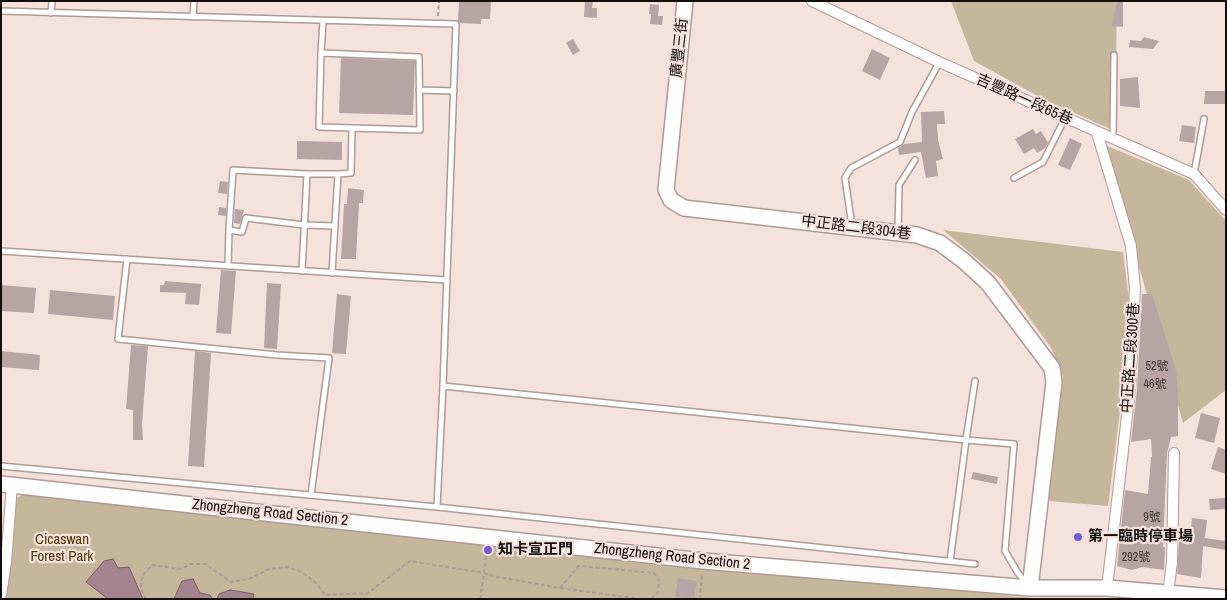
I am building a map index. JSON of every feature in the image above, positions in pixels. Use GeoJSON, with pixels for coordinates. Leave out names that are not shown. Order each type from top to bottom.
{"type":"FeatureCollection","features":[{"type":"Feature","properties":{"kind":"street","name":"廣豐三街"},"geometry":{"type":"LineString","coordinates":[[675,95],[686,1]]}},
{"type":"Feature","properties":{"kind":"street","name":"吉豐路一段65巷"},"geometry":{"type":"LineString","coordinates":[[812,1],[939,62],[1194,174],[1226,210]]}},
{"type":"Feature","properties":{"kind":"street","name":"中正路二段304巷"},"geometry":{"type":"LineString","coordinates":[[675,95],[666,190],[671,200],[684,208],[898,232],[917,235],[940,243],[964,261],[988,283],[1052,368],[1054,382],[1030,588]]}},
{"type":"Feature","properties":{"kind":"street","name":"中正路二段300巷"},"geometry":{"type":"LineString","coordinates":[[1097,133],[1131,246],[1135,289],[1130,390],[1107,588]]}},
{"type":"Feature","properties":{"kind":"street"},"geometry":{"type":"LineString","coordinates":[[1168,594],[1172,562],[1174,453]]}},
{"type":"Feature","properties":{"kind":"street","name":"Zhongzheng Road Section 2"},"geometry":{"type":"LineString","coordinates":[[7,485],[488,536],[703,561],[1030,588],[1107,588],[1130,594],[1168,594],[1226,598]]}},
{"type":"Feature","properties":{"kind":"street"},"geometry":{"type":"LineString","coordinates":[[1,595],[6,562],[7,485]]}},
{"type":"Feature","properties":{"kind":"lane"},"geometry":{"type":"LineString","coordinates":[[51,13],[52,1]]}},
{"type":"Feature","properties":{"kind":"lane"},"geometry":{"type":"LineString","coordinates":[[193,17],[194,1]]}},
{"type":"Feature","properties":{"kind":"lane"},"geometry":{"type":"LineString","coordinates":[[1,11],[456,24],[437,507]]}},
{"type":"Feature","properties":{"kind":"lane"},"geometry":{"type":"LineString","coordinates":[[321,53],[419,57],[420,130],[319,127],[321,53],[323,21]]}},
{"type":"Feature","properties":{"kind":"lane"},"geometry":{"type":"LineString","coordinates":[[1112,139],[1114,54]]}},
{"type":"Feature","properties":{"kind":"lane"},"geometry":{"type":"LineString","coordinates":[[852,227],[845,178],[851,168],[900,142],[912,112],[939,62]]}},
{"type":"Feature","properties":{"kind":"lane"},"geometry":{"type":"LineString","coordinates":[[419,90],[454,91]]}},
{"type":"Feature","properties":{"kind":"lane"},"geometry":{"type":"LineString","coordinates":[[1014,178],[1043,162],[1065,118]]}},
{"type":"Feature","properties":{"kind":"lane"},"geometry":{"type":"LineString","coordinates":[[1194,174],[1204,119]]}},
{"type":"Feature","properties":{"kind":"lane"},"geometry":{"type":"LineString","coordinates":[[228,266],[233,170],[307,174],[351,173],[352,128]]}},
{"type":"Feature","properties":{"kind":"lane"},"geometry":{"type":"LineString","coordinates":[[898,232],[899,184],[915,160]]}},
{"type":"Feature","properties":{"kind":"lane"},"geometry":{"type":"LineString","coordinates":[[302,270],[307,174]]}},
{"type":"Feature","properties":{"kind":"lane"},"geometry":{"type":"LineString","coordinates":[[332,272],[338,174]]}},
{"type":"Feature","properties":{"kind":"lane"},"geometry":{"type":"LineString","coordinates":[[229,230],[242,232],[246,218],[304,225],[335,226]]}},
{"type":"Feature","properties":{"kind":"lane"},"geometry":{"type":"LineString","coordinates":[[1,251],[447,280]]}},
{"type":"Feature","properties":{"kind":"lane"},"geometry":{"type":"LineString","coordinates":[[127,259],[118,339],[329,358],[311,495]]}},
{"type":"Feature","properties":{"kind":"lane"},"geometry":{"type":"LineString","coordinates":[[950,562],[975,381]]}},
{"type":"Feature","properties":{"kind":"lane"},"geometry":{"type":"LineString","coordinates":[[443,386],[1014,444],[1005,551],[1018,573],[1030,588]]}},
{"type":"Feature","properties":{"kind":"lane"},"geometry":{"type":"LineString","coordinates":[[1,466],[437,507],[975,564]]}},
{"type":"Feature","properties":{"kind":"path"},"geometry":{"type":"LineString","coordinates":[[437,23],[439,1]]}},
{"type":"Feature","properties":{"kind":"path"},"geometry":{"type":"LineString","coordinates":[[480,599],[488,536]]}},
{"type":"Feature","properties":{"kind":"path"},"geometry":{"type":"LineString","coordinates":[[146,599],[141,589],[142,576],[152,566],[181,569],[191,564],[205,564],[231,582],[249,579],[269,568],[287,567],[302,572],[316,583],[325,595],[368,593],[410,561],[560,588],[641,599]]}},
{"type":"Feature","properties":{"kind":"path"},"geometry":{"type":"LineString","coordinates":[[700,599],[703,561]]}},
{"type":"Feature","properties":{"kind":"path"},"geometry":{"type":"LineString","coordinates":[[560,588],[578,566],[654,573],[659,581],[658,592],[651,599]]}},
{"type":"Feature","properties":{"kind":"green space"},"geometry":{"type":"Polygon","coordinates":[[[951,1],[1117,1],[1115,131],[1045,100],[974,61],[951,1]]]}},
{"type":"Feature","properties":{"kind":"green space"},"geometry":{"type":"Polygon","coordinates":[[[1105,145],[1189,180],[1226,221],[1226,390],[1183,423],[1105,145]]]}},
{"type":"Feature","properties":{"kind":"green space"},"geometry":{"type":"Polygon","coordinates":[[[943,230],[1123,252],[1129,300],[1121,403],[1108,506],[1049,501],[1063,376],[1051,348],[1001,279],[943,230]]]}},
{"type":"Feature","properties":{"kind":"green space","name":"Cicaswan Forest Park"},"geometry":{"type":"Polygon","coordinates":[[[22,495],[1042,599],[3,599],[13,500],[22,495]]]}},
{"type":"Feature","properties":{"kind":"shaded area"},"geometry":{"type":"Polygon","coordinates":[[[113,559],[118,568],[129,567],[143,599],[108,599],[86,582],[104,561],[113,559]]]}},
{"type":"Feature","properties":{"kind":"shaded area"},"geometry":{"type":"Polygon","coordinates":[[[193,579],[200,593],[210,595],[212,599],[174,599],[182,581],[193,579]]]}},
{"type":"Feature","properties":{"kind":"shaded area"},"geometry":{"type":"Polygon","coordinates":[[[230,590],[254,594],[253,599],[217,599],[219,594],[230,590]]]}},
{"type":"Feature","properties":{"kind":"building"},"geometry":{"type":"Polygon","coordinates":[[[459,1],[491,1],[490,19],[481,19],[481,24],[460,23],[458,20],[459,1]]]}},
{"type":"Feature","properties":{"kind":"building"},"geometry":{"type":"Polygon","coordinates":[[[585,1],[593,1],[592,8],[597,8],[597,18],[584,17],[585,1]]]}},
{"type":"Feature","properties":{"kind":"building"},"geometry":{"type":"Polygon","coordinates":[[[1117,1],[1123,1],[1123,27],[1112,26],[1117,1]]]}},
{"type":"Feature","properties":{"kind":"building"},"geometry":{"type":"Polygon","coordinates":[[[650,4],[659,5],[658,16],[663,16],[662,25],[650,24],[650,4]]]}},
{"type":"Feature","properties":{"kind":"building"},"geometry":{"type":"Polygon","coordinates":[[[1144,37],[1159,41],[1153,49],[1129,47],[1130,40],[1141,41],[1144,37]]]}},
{"type":"Feature","properties":{"kind":"building"},"geometry":{"type":"Polygon","coordinates":[[[573,39],[580,51],[573,55],[566,43],[573,39]]]}},
{"type":"Feature","properties":{"kind":"building"},"geometry":{"type":"Polygon","coordinates":[[[872,49],[890,58],[880,80],[862,71],[872,49]]]}},
{"type":"Feature","properties":{"kind":"building"},"geometry":{"type":"Polygon","coordinates":[[[341,58],[415,61],[413,115],[339,113],[341,58]]]}},
{"type":"Feature","properties":{"kind":"building"},"geometry":{"type":"Polygon","coordinates":[[[1138,77],[1140,108],[1120,106],[1120,79],[1138,77]]]}},
{"type":"Feature","properties":{"kind":"building"},"geometry":{"type":"Polygon","coordinates":[[[1205,91],[1226,91],[1226,104],[1204,104],[1205,91]]]}},
{"type":"Feature","properties":{"kind":"building"},"geometry":{"type":"Polygon","coordinates":[[[944,111],[945,124],[937,124],[938,140],[943,159],[936,161],[938,176],[926,178],[921,152],[899,155],[898,148],[904,144],[922,142],[921,112],[944,111]]]}},
{"type":"Feature","properties":{"kind":"building"},"geometry":{"type":"Polygon","coordinates":[[[1182,125],[1196,127],[1194,143],[1179,141],[1182,125]]]}},
{"type":"Feature","properties":{"kind":"building"},"geometry":{"type":"Polygon","coordinates":[[[1033,129],[1036,134],[1041,131],[1048,143],[1045,148],[1037,153],[1034,148],[1024,154],[1015,139],[1033,129]]]}},
{"type":"Feature","properties":{"kind":"building"},"geometry":{"type":"Polygon","coordinates":[[[1070,138],[1082,144],[1070,170],[1058,165],[1070,138]]]}},
{"type":"Feature","properties":{"kind":"building"},"geometry":{"type":"Polygon","coordinates":[[[297,141],[342,142],[342,160],[297,159],[297,141]]]}},
{"type":"Feature","properties":{"kind":"building"},"geometry":{"type":"Polygon","coordinates":[[[220,181],[228,182],[227,194],[218,193],[220,181]]]}},
{"type":"Feature","properties":{"kind":"building"},"geometry":{"type":"Polygon","coordinates":[[[348,188],[364,190],[363,203],[359,203],[356,259],[341,259],[344,204],[347,204],[348,188]]]}},
{"type":"Feature","properties":{"kind":"building"},"geometry":{"type":"Polygon","coordinates":[[[219,207],[226,208],[226,216],[218,215],[219,207]]]}},
{"type":"Feature","properties":{"kind":"building"},"geometry":{"type":"Polygon","coordinates":[[[235,209],[244,210],[240,224],[234,223],[235,209]]]}},
{"type":"Feature","properties":{"kind":"building"},"geometry":{"type":"Polygon","coordinates":[[[221,270],[236,271],[231,334],[216,333],[221,270]]]}},
{"type":"Feature","properties":{"kind":"building"},"geometry":{"type":"Polygon","coordinates":[[[165,281],[201,284],[199,305],[185,304],[186,293],[160,292],[160,285],[164,285],[165,281]]]}},
{"type":"Feature","properties":{"kind":"building"},"geometry":{"type":"Polygon","coordinates":[[[267,283],[281,284],[277,349],[264,348],[267,283]]]}},
{"type":"Feature","properties":{"kind":"building"},"geometry":{"type":"Polygon","coordinates":[[[1,285],[36,288],[34,313],[1,311],[1,285]]]}},
{"type":"Feature","properties":{"kind":"building"},"geometry":{"type":"Polygon","coordinates":[[[50,290],[115,296],[113,320],[48,314],[50,290]]]}},
{"type":"Feature","properties":{"kind":"building"},"geometry":{"type":"Polygon","coordinates":[[[337,294],[351,296],[346,354],[332,353],[337,294]]]}},
{"type":"Feature","properties":{"kind":"building"},"geometry":{"type":"Polygon","coordinates":[[[1142,294],[1152,294],[1176,370],[1178,392],[1178,436],[1171,437],[1167,453],[1163,547],[1165,547],[1164,570],[1142,567],[1132,570],[1117,566],[1125,490],[1148,494],[1152,457],[1151,439],[1131,442],[1137,390],[1142,294]]]}},
{"type":"Feature","properties":{"kind":"building"},"geometry":{"type":"Polygon","coordinates":[[[131,345],[148,346],[142,423],[143,440],[133,440],[133,410],[126,409],[131,345]]]}},
{"type":"Feature","properties":{"kind":"building"},"geometry":{"type":"Polygon","coordinates":[[[1,351],[40,355],[39,370],[1,367],[1,351]]]}},
{"type":"Feature","properties":{"kind":"building"},"geometry":{"type":"Polygon","coordinates":[[[195,351],[211,353],[204,467],[188,466],[195,351]]]}},
{"type":"Feature","properties":{"kind":"building"},"geometry":{"type":"Polygon","coordinates":[[[1201,413],[1220,418],[1214,443],[1195,438],[1201,413]]]}},
{"type":"Feature","properties":{"kind":"building"},"geometry":{"type":"Polygon","coordinates":[[[1218,447],[1226,450],[1226,474],[1211,469],[1218,447]]]}},
{"type":"Feature","properties":{"kind":"building"},"geometry":{"type":"Polygon","coordinates":[[[973,472],[998,477],[997,484],[971,479],[973,472]]]}},
{"type":"Feature","properties":{"kind":"building"},"geometry":{"type":"Polygon","coordinates":[[[1226,498],[1226,509],[1210,510],[1209,499],[1226,498]]]}},
{"type":"Feature","properties":{"kind":"building"},"geometry":{"type":"Polygon","coordinates":[[[1192,518],[1207,520],[1205,538],[1226,541],[1226,550],[1203,546],[1201,578],[1177,574],[1180,526],[1191,528],[1192,518]]]}},
{"type":"Feature","properties":{"kind":"building"},"geometry":{"type":"Polygon","coordinates":[[[678,578],[697,581],[694,599],[675,597],[678,578]]]}},
{"type":"Feature","properties":{"kind":"place","name":"第一臨時停車場"},"geometry":{"type":"Point","coordinates":[1078,537]}},
{"type":"Feature","properties":{"kind":"place","name":"知卡宣正門"},"geometry":{"type":"Point","coordinates":[488,550]}}]}
